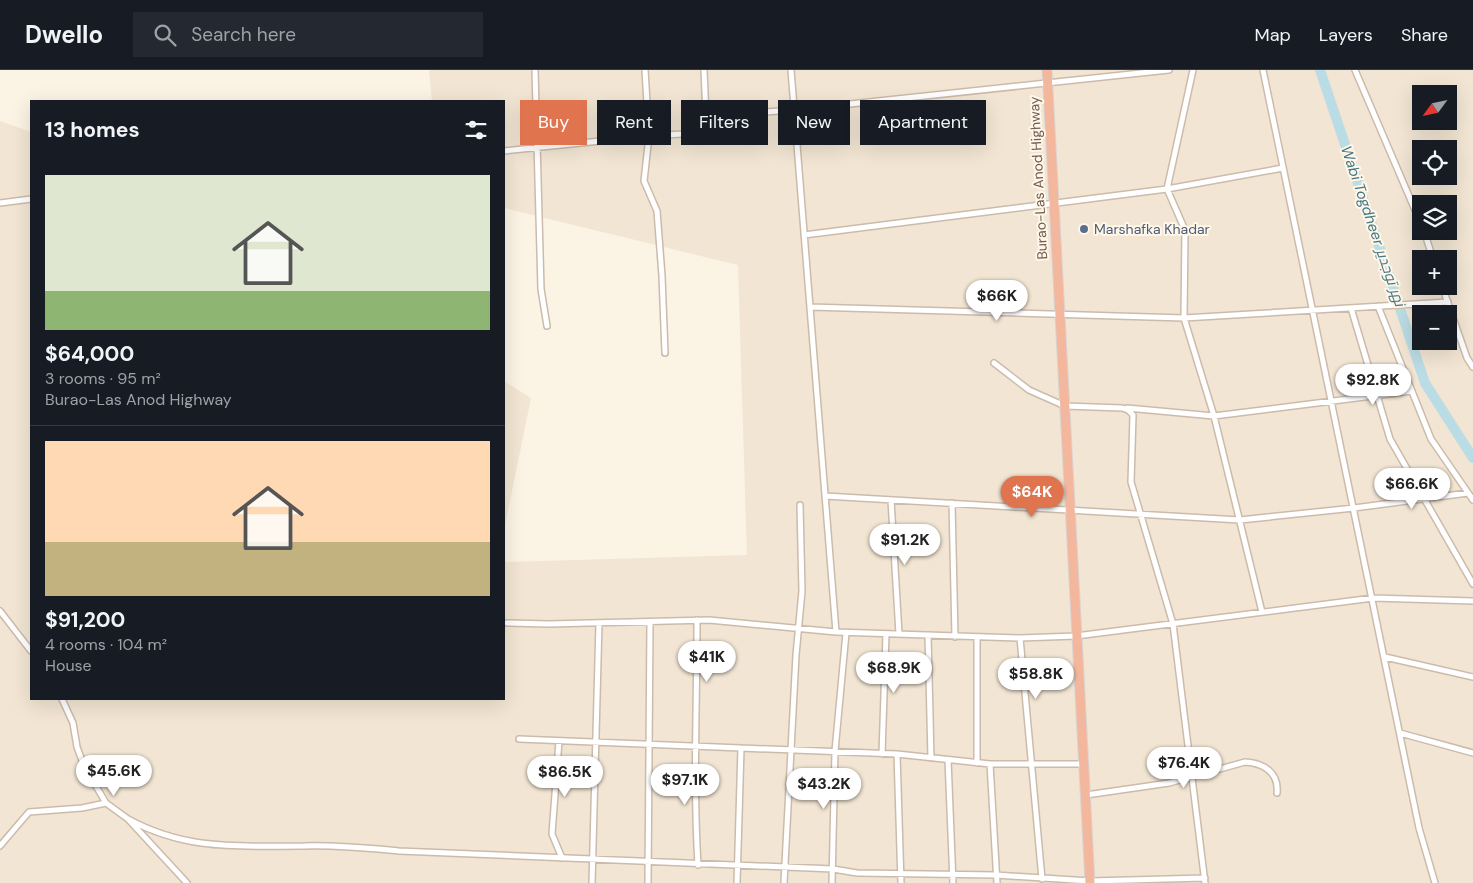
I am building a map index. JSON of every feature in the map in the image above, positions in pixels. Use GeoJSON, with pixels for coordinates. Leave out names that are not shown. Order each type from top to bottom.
{"type":"FeatureCollection","features":[{"type":"Feature","properties":{"kind":"highway","name":"Burao-Las Anod Highway"},"geometry":{"type":"LineString","coordinates":[[1047,70],[1090,882]]}},
{"type":"Feature","properties":{"kind":"street"},"geometry":{"type":"LineString","coordinates":[[534,70],[541,289],[547,326]]}},
{"type":"Feature","properties":{"kind":"street"},"geometry":{"type":"LineString","coordinates":[[645,70],[647,100]]}},
{"type":"Feature","properties":{"kind":"street"},"geometry":{"type":"LineString","coordinates":[[704,70],[705,100]]}},
{"type":"Feature","properties":{"kind":"street"},"geometry":{"type":"LineString","coordinates":[[791,70],[793,100]]}},
{"type":"Feature","properties":{"kind":"street"},"geometry":{"type":"LineString","coordinates":[[850,104],[1169,70]]}},
{"type":"Feature","properties":{"kind":"street"},"geometry":{"type":"LineString","coordinates":[[1193,70],[1167,189],[1185,230],[1184,318],[1214,416],[1262,612]]}},
{"type":"Feature","properties":{"kind":"street"},"geometry":{"type":"LineString","coordinates":[[1263,70],[1419,828],[1435,883]]}},
{"type":"Feature","properties":{"kind":"street"},"geometry":{"type":"LineString","coordinates":[[1355,70],[1412,203]]}},
{"type":"Feature","properties":{"kind":"street"},"geometry":{"type":"LineString","coordinates":[[505,151],[597,142]]}},
{"type":"Feature","properties":{"kind":"street"},"geometry":{"type":"LineString","coordinates":[[648,145],[644,181],[657,211],[665,353]]}},
{"type":"Feature","properties":{"kind":"street"},"geometry":{"type":"LineString","coordinates":[[797,145],[836,632]]}},
{"type":"Feature","properties":{"kind":"street"},"geometry":{"type":"LineString","coordinates":[[804,235],[1167,189],[1283,168]]}},
{"type":"Feature","properties":{"kind":"street"},"geometry":{"type":"LineString","coordinates":[[0,202],[30,199]]}},
{"type":"Feature","properties":{"kind":"street"},"geometry":{"type":"LineString","coordinates":[[1445,295],[1467,358],[1473,367]]}},
{"type":"Feature","properties":{"kind":"street"},"geometry":{"type":"LineString","coordinates":[[810,307],[1184,318],[1448,302]]}},
{"type":"Feature","properties":{"kind":"street"},"geometry":{"type":"LineString","coordinates":[[1378,306],[1431,439],[1473,500]]}},
{"type":"Feature","properties":{"kind":"street"},"geometry":{"type":"LineString","coordinates":[[1351,308],[1390,439],[1473,584]]}},
{"type":"Feature","properties":{"kind":"street"},"geometry":{"type":"LineString","coordinates":[[994,363],[1029,390],[1065,406],[1122,408],[1214,416],[1412,391]]}},
{"type":"Feature","properties":{"kind":"street"},"geometry":{"type":"LineString","coordinates":[[62,700],[73,723],[77,747],[84,766],[106,803],[128,819],[153,832],[168,837],[214,845],[353,846],[399,851],[649,861],[698,865],[833,869],[857,873],[901,872],[996,875],[1090,882],[1205,880],[1173,624],[1131,482],[1134,420],[1131,412],[1122,408]]}},
{"type":"Feature","properties":{"kind":"street"},"geometry":{"type":"LineString","coordinates":[[825,496],[1240,520],[1468,493]]}},
{"type":"Feature","properties":{"kind":"street"},"geometry":{"type":"LineString","coordinates":[[891,500],[899,634]]}},
{"type":"Feature","properties":{"kind":"street"},"geometry":{"type":"LineString","coordinates":[[952,503],[955,637]]}},
{"type":"Feature","properties":{"kind":"street"},"geometry":{"type":"LineString","coordinates":[[784,883],[802,591],[800,505]]}},
{"type":"Feature","properties":{"kind":"street"},"geometry":{"type":"LineString","coordinates":[[507,623],[697,620],[846,633],[928,635],[977,639],[1076,636],[1373,598],[1473,601]]}},
{"type":"Feature","properties":{"kind":"street"},"geometry":{"type":"LineString","coordinates":[[0,611],[30,650]]}},
{"type":"Feature","properties":{"kind":"street"},"geometry":{"type":"LineString","coordinates":[[697,620],[698,746],[695,805],[698,865]]}},
{"type":"Feature","properties":{"kind":"street"},"geometry":{"type":"LineString","coordinates":[[648,883],[650,622]]}},
{"type":"Feature","properties":{"kind":"street"},"geometry":{"type":"LineString","coordinates":[[592,883],[599,623]]}},
{"type":"Feature","properties":{"kind":"street"},"geometry":{"type":"LineString","coordinates":[[832,883],[835,751],[846,633]]}},
{"type":"Feature","properties":{"kind":"street"},"geometry":{"type":"LineString","coordinates":[[882,754],[886,634]]}},
{"type":"Feature","properties":{"kind":"street"},"geometry":{"type":"LineString","coordinates":[[928,635],[931,758]]}},
{"type":"Feature","properties":{"kind":"street"},"geometry":{"type":"LineString","coordinates":[[1020,638],[1042,879]]}},
{"type":"Feature","properties":{"kind":"street"},"geometry":{"type":"LineString","coordinates":[[977,639],[977,763]]}},
{"type":"Feature","properties":{"kind":"street"},"geometry":{"type":"LineString","coordinates":[[1385,657],[1473,677]]}},
{"type":"Feature","properties":{"kind":"street"},"geometry":{"type":"LineString","coordinates":[[1400,733],[1473,753]]}},
{"type":"Feature","properties":{"kind":"street"},"geometry":{"type":"LineString","coordinates":[[520,739],[896,754],[990,764],[1083,764]]}},
{"type":"Feature","properties":{"kind":"street"},"geometry":{"type":"LineString","coordinates":[[559,740],[552,834],[562,858]]}},
{"type":"Feature","properties":{"kind":"street"},"geometry":{"type":"LineString","coordinates":[[737,883],[741,748]]}},
{"type":"Feature","properties":{"kind":"street"},"geometry":{"type":"LineString","coordinates":[[896,754],[901,883]]}},
{"type":"Feature","properties":{"kind":"street"},"geometry":{"type":"LineString","coordinates":[[948,760],[954,883]]}},
{"type":"Feature","properties":{"kind":"street"},"geometry":{"type":"LineString","coordinates":[[1086,795],[1192,777],[1232,764],[1258,763],[1269,769],[1274,776],[1277,793]]}},
{"type":"Feature","properties":{"kind":"street"},"geometry":{"type":"LineString","coordinates":[[990,764],[997,883]]}},
{"type":"Feature","properties":{"kind":"street"},"geometry":{"type":"LineString","coordinates":[[0,846],[29,812],[82,808],[106,803]]}},
{"type":"Feature","properties":{"kind":"street"},"geometry":{"type":"LineString","coordinates":[[128,819],[155,851],[187,883]]}},
{"type":"Feature","properties":{"kind":"shaded area"},"geometry":{"type":"Polygon","coordinates":[[[429,70],[1473,70],[1473,883],[0,883],[0,121],[30,132],[30,700],[505,700],[505,562],[747,555],[738,265],[505,208],[505,100],[432,100],[429,70]]]}},
{"type":"Feature","properties":{"kind":"shaded area"},"geometry":{"type":"Polygon","coordinates":[[[505,382],[531,398],[505,525],[505,382]]]}},
{"type":"Feature","properties":{"kind":"waterway","name":"Wabi Togdheer نهر توجدير"},"geometry":{"type":"LineString","coordinates":[[1320,70],[1425,383],[1473,458]]}},
{"type":"Feature","properties":{"kind":"place","name":"Marshafka Khadar"},"geometry":{"type":"Point","coordinates":[1084,229]}}]}
